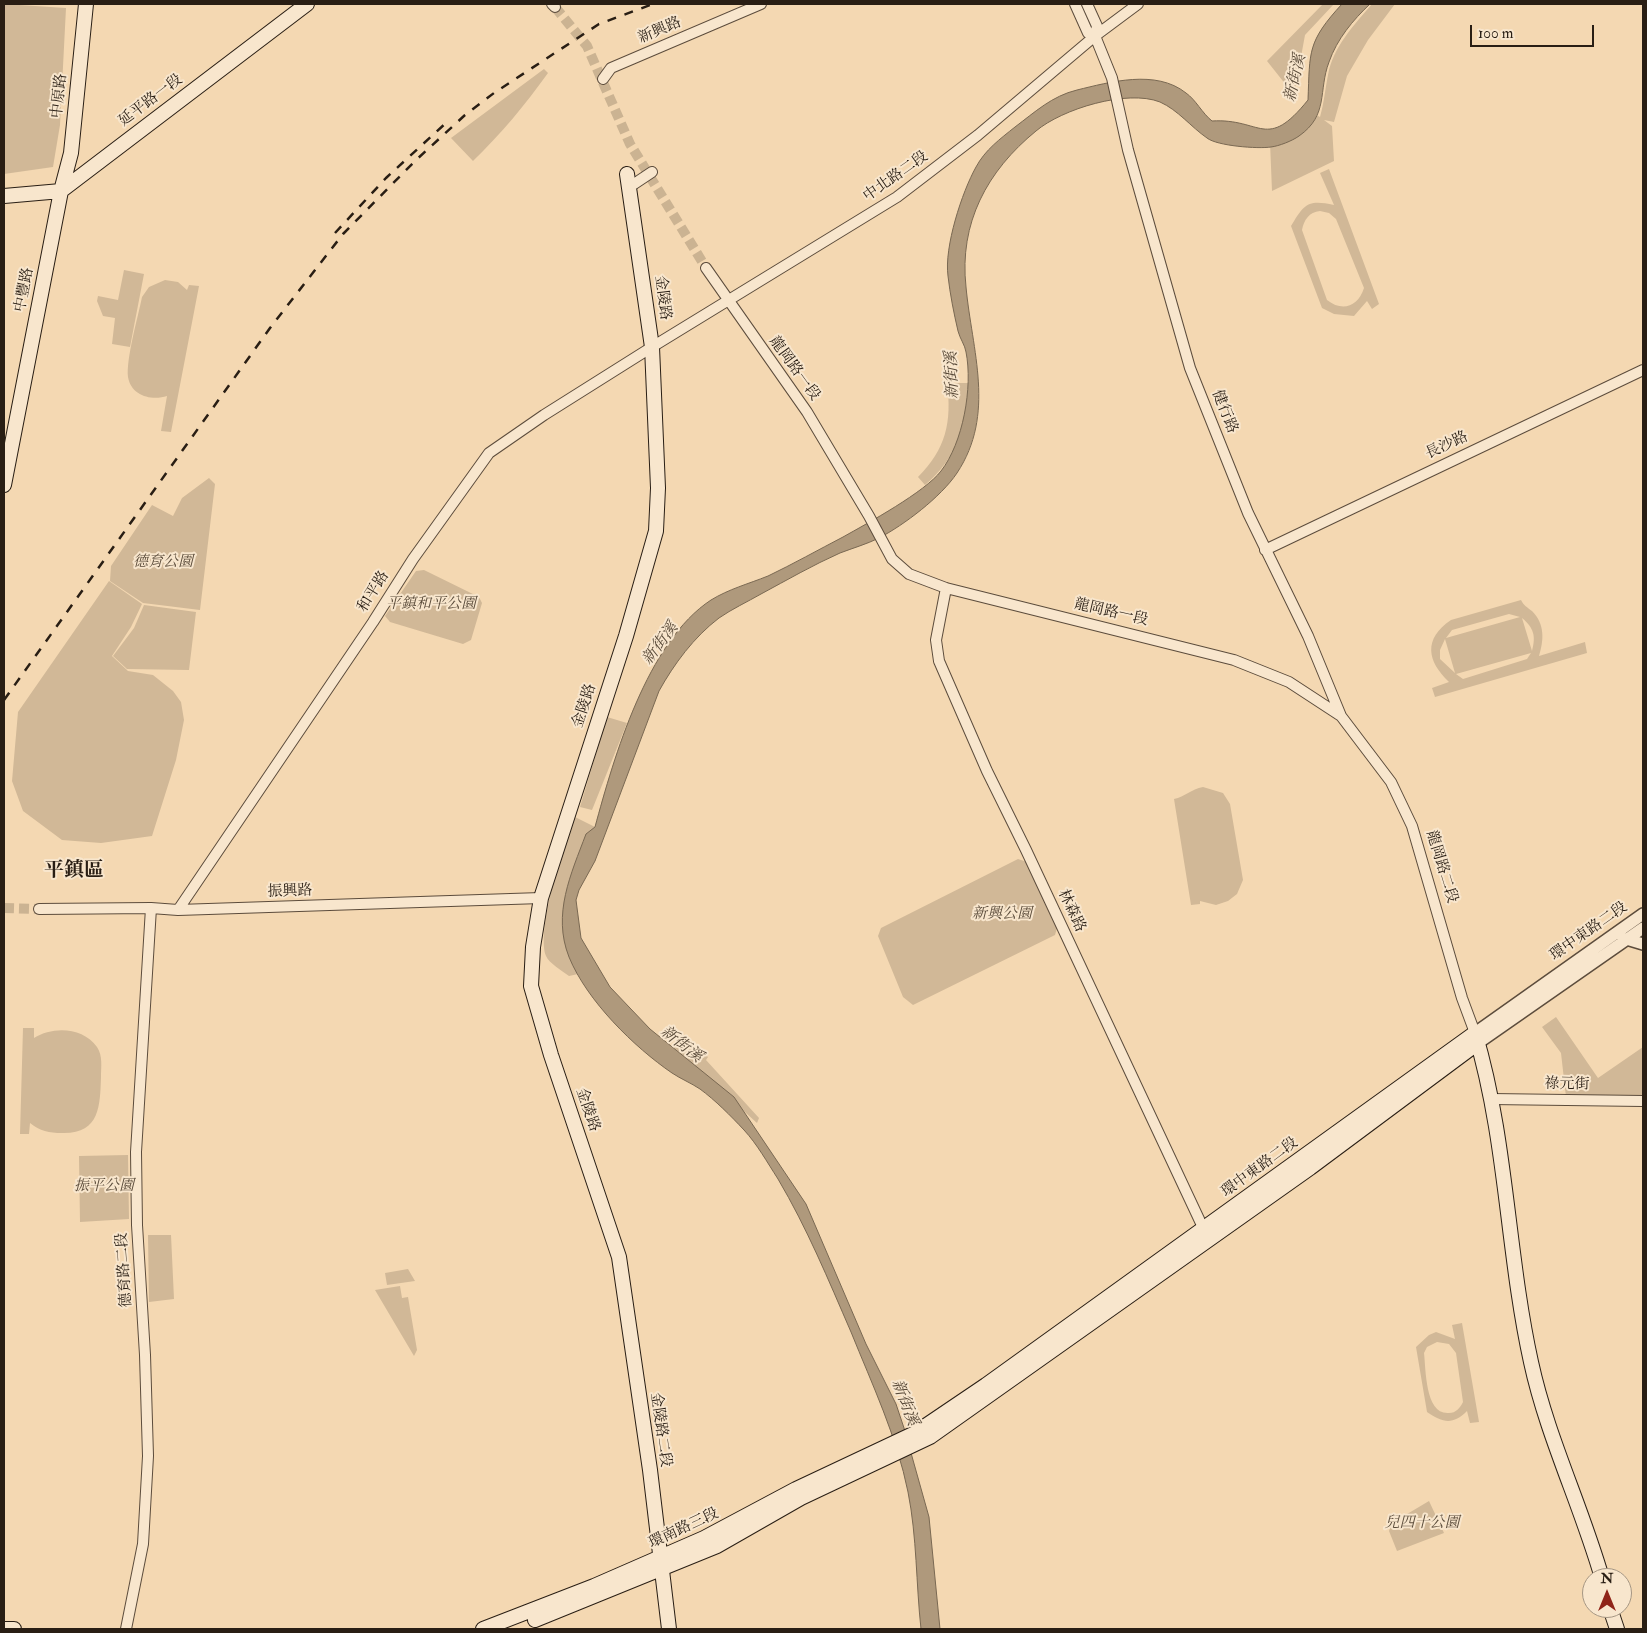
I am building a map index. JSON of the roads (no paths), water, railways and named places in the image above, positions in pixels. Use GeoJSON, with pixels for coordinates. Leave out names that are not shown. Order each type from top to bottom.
{"type":"FeatureCollection","features":[{"type":"Feature","properties":{"kind":"main road","name":"中原路"},"geometry":{"type":"LineString","coordinates":[[61,191],[71,153],[86,4]]}},
{"type":"Feature","properties":{"kind":"main road","name":"延平路一段"},"geometry":{"type":"LineString","coordinates":[[61,191],[307,4]]}},
{"type":"Feature","properties":{"kind":"main road","name":"金陵路"},"geometry":{"type":"LineString","coordinates":[[612,1237],[554,1063],[531,986],[532,954],[541,898],[626,636],[656,531],[658,488],[652,347],[630,179]]}},
{"type":"Feature","properties":{"kind":"main road"},"geometry":{"type":"LineString","coordinates":[[4,196],[61,191]]}},
{"type":"Feature","properties":{"kind":"main road","name":"中豐路"},"geometry":{"type":"LineString","coordinates":[[4,485],[61,191]]}},
{"type":"Feature","properties":{"kind":"main road"},"geometry":{"type":"LineString","coordinates":[[1477,1038],[1491,1099],[1512,1255],[1531,1362],[1599,1568]]}},
{"type":"Feature","properties":{"kind":"main road","name":"環中東路二段"},"geometry":{"type":"LineString","coordinates":[[894,1449],[995,1393],[1206,1234],[1310,1168],[1477,1038]]}},
{"type":"Feature","properties":{"kind":"main road","name":"金陵路二段"},"geometry":{"type":"LineString","coordinates":[[612,1237],[625,1289],[668,1629]]}},
{"type":"Feature","properties":{"kind":"main road","name":"環南路三段"},"geometry":{"type":"LineString","coordinates":[[483,1629],[716,1546],[894,1449]]}},
{"type":"Feature","properties":{"kind":"main road","name":"環南路三段"},"geometry":{"type":"LineString","coordinates":[[511,1629],[661,1564]]}},
{"type":"Feature","properties":{"kind":"main road"},"geometry":{"type":"LineString","coordinates":[[4,1629],[14,1629]]}},
{"type":"Feature","properties":{"kind":"street","name":"新興路"},"geometry":{"type":"LineString","coordinates":[[603,79],[611,68],[761,4]]}},
{"type":"Feature","properties":{"kind":"street"},"geometry":{"type":"LineString","coordinates":[[1075,4],[1088,32],[1095,36],[1097,26],[1087,4]]}},
{"type":"Feature","properties":{"kind":"street","name":"中北路二段"},"geometry":{"type":"LineString","coordinates":[[652,347],[897,197],[978,135],[1095,36],[1138,4]]}},
{"type":"Feature","properties":{"kind":"street","name":"健行路"},"geometry":{"type":"LineString","coordinates":[[1095,36],[1112,81],[1128,150],[1190,368],[1248,513],[1308,636],[1341,716]]}},
{"type":"Feature","properties":{"kind":"street"},"geometry":{"type":"LineString","coordinates":[[630,179],[652,172]]}},
{"type":"Feature","properties":{"kind":"street","name":"龍岡路一段"},"geometry":{"type":"LineString","coordinates":[[706,268],[752,337],[807,412],[892,560],[900,568],[909,574],[946,588],[1234,660],[1289,682],[1341,716]]}},
{"type":"Feature","properties":{"kind":"street","name":"和平路"},"geometry":{"type":"LineString","coordinates":[[178,910],[373,622],[413,559],[484,459],[544,415],[652,347]]}},
{"type":"Feature","properties":{"kind":"street","name":"長沙路"},"geometry":{"type":"LineString","coordinates":[[1265,550],[1643,370]]}},
{"type":"Feature","properties":{"kind":"street","name":"林森路"},"geometry":{"type":"LineString","coordinates":[[946,588],[936,640],[939,661],[987,771],[1206,1234]]}},
{"type":"Feature","properties":{"kind":"street","name":"龍岡路二段"},"geometry":{"type":"LineString","coordinates":[[1341,716],[1391,782],[1412,826],[1462,998],[1477,1038]]}},
{"type":"Feature","properties":{"kind":"street","name":"振興路"},"geometry":{"type":"LineString","coordinates":[[39,909],[151,908],[178,910],[541,898]]}},
{"type":"Feature","properties":{"kind":"street","name":"德育路二段"},"geometry":{"type":"LineString","coordinates":[[126,1629],[143,1544],[148,1456],[145,1355],[137,1225],[136,1152],[151,908]]}},
{"type":"Feature","properties":{"kind":"street","name":"環中東路二段"},"geometry":{"type":"LineString","coordinates":[[1477,1038],[1643,914]]}},
{"type":"Feature","properties":{"kind":"street","name":"環中東路二段"},"geometry":{"type":"LineString","coordinates":[[1477,1038],[1643,928]]}},
{"type":"Feature","properties":{"kind":"street"},"geometry":{"type":"LineString","coordinates":[[1614,934],[1643,944]]}},
{"type":"Feature","properties":{"kind":"street","name":"祿元街"},"geometry":{"type":"LineString","coordinates":[[1491,1099],[1643,1101]]}},
{"type":"Feature","properties":{"kind":"tunnel"},"geometry":{"type":"LineString","coordinates":[[555,7],[587,46],[630,144],[706,268]]}},
{"type":"Feature","properties":{"kind":"tunnel"},"geometry":{"type":"LineString","coordinates":[[4,908],[39,909]]}},
{"type":"Feature","properties":{"kind":"railway"},"geometry":{"type":"LineString","coordinates":[[4,700],[270,328],[343,234],[415,161],[465,115],[494,93],[599,24],[653,4]]}},
{"type":"Feature","properties":{"kind":"railway"},"geometry":{"type":"LineString","coordinates":[[335,233],[386,178],[447,122]]}},
{"type":"Feature","properties":{"kind":"district","name":"平鎮區"},"geometry":{"type":"Point","coordinates":[74,872]}},
{"type":"Feature","properties":{"kind":"water label","name":"新街溪"},"geometry":{"type":"Point","coordinates":[1296,78]}},
{"type":"Feature","properties":{"kind":"water label","name":"新街溪"},"geometry":{"type":"Point","coordinates":[953,375]}},
{"type":"Feature","properties":{"kind":"water label","name":"新街溪"},"geometry":{"type":"Point","coordinates":[661,644]}},
{"type":"Feature","properties":{"kind":"water label","name":"新街溪"},"geometry":{"type":"Point","coordinates":[681,1045]}},
{"type":"Feature","properties":{"kind":"water label","name":"新街溪"},"geometry":{"type":"Point","coordinates":[904,1403]}},
{"type":"Feature","properties":{"kind":"park label","name":"德育公園"},"geometry":{"type":"Point","coordinates":[163,563]}},
{"type":"Feature","properties":{"kind":"park label","name":"平鎮和平公園"},"geometry":{"type":"Point","coordinates":[431,605]}},
{"type":"Feature","properties":{"kind":"park label","name":"新興公園"},"geometry":{"type":"Point","coordinates":[1002,915]}},
{"type":"Feature","properties":{"kind":"park label","name":"振平公園"},"geometry":{"type":"Point","coordinates":[104,1187]}},
{"type":"Feature","properties":{"kind":"park label","name":"兒四十公園"},"geometry":{"type":"Point","coordinates":[1422,1524]}}]}
